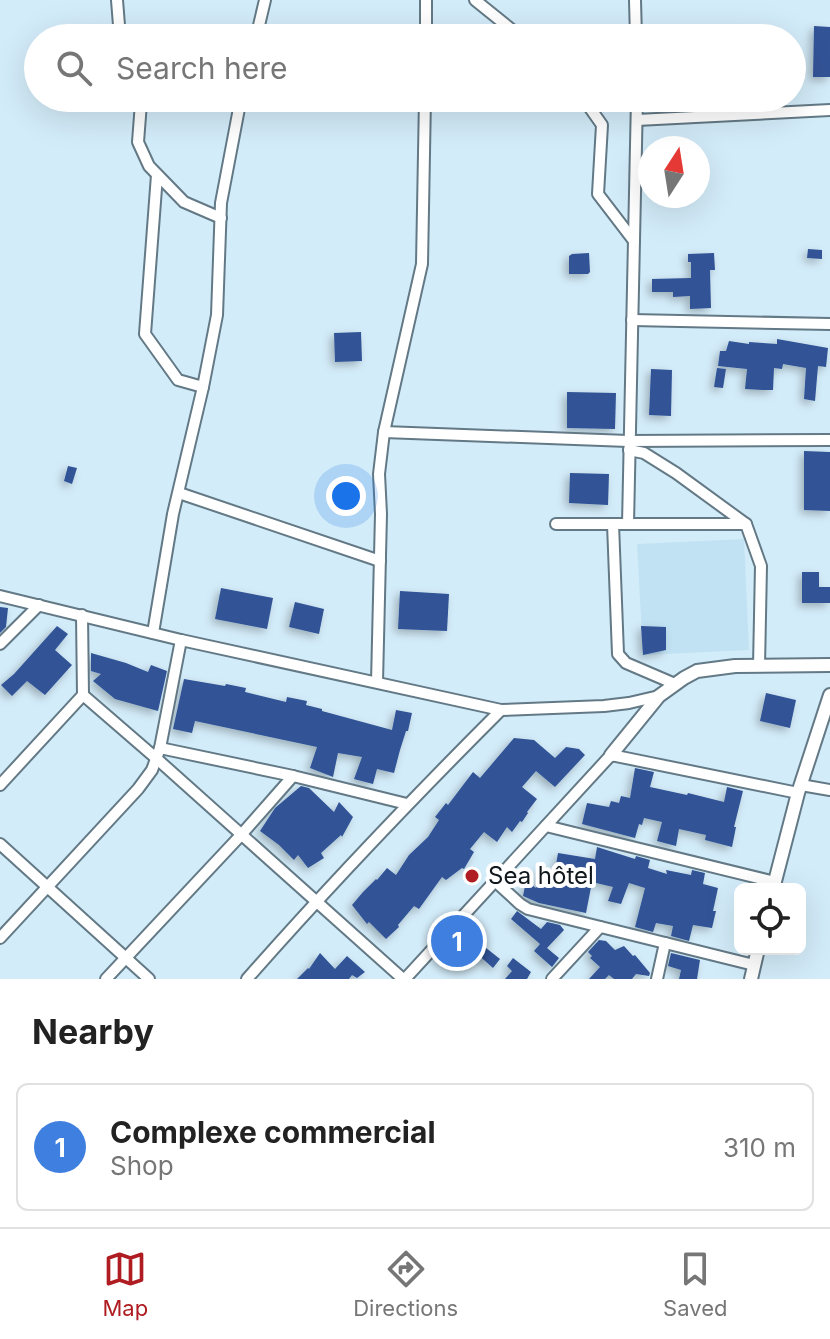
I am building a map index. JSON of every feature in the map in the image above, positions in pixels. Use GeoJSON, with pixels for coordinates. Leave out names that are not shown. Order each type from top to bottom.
{"type":"FeatureCollection","features":[{"type":"Feature","properties":{"kind":"street"},"geometry":{"type":"LineString","coordinates":[[117,0],[119,24]]}},
{"type":"Feature","properties":{"kind":"street"},"geometry":{"type":"LineString","coordinates":[[259,24],[265,0]]}},
{"type":"Feature","properties":{"kind":"street"},"geometry":{"type":"LineString","coordinates":[[426,0],[426,24]]}},
{"type":"Feature","properties":{"kind":"street"},"geometry":{"type":"LineString","coordinates":[[475,0],[505,24]]}},
{"type":"Feature","properties":{"kind":"street"},"geometry":{"type":"LineString","coordinates":[[635,0],[636,24]]}},
{"type":"Feature","properties":{"kind":"street"},"geometry":{"type":"LineString","coordinates":[[806,111],[830,110]]}},
{"type":"Feature","properties":{"kind":"street"},"geometry":{"type":"LineString","coordinates":[[140,112],[138,142],[149,166],[184,202],[221,218]]}},
{"type":"Feature","properties":{"kind":"street"},"geometry":{"type":"LineString","coordinates":[[153,633],[173,514],[217,315],[221,203],[238,112]]}},
{"type":"Feature","properties":{"kind":"street"},"geometry":{"type":"LineString","coordinates":[[377,682],[379,474],[384,432],[422,264],[425,112]]}},
{"type":"Feature","properties":{"kind":"street"},"geometry":{"type":"LineString","coordinates":[[593,112],[602,125],[598,194],[634,241]]}},
{"type":"Feature","properties":{"kind":"street"},"geometry":{"type":"LineString","coordinates":[[628,524],[637,112]]}},
{"type":"Feature","properties":{"kind":"street"},"geometry":{"type":"LineString","coordinates":[[637,120],[791,112]]}},
{"type":"Feature","properties":{"kind":"street"},"geometry":{"type":"LineString","coordinates":[[157,175],[145,334],[178,380],[203,387]]}},
{"type":"Feature","properties":{"kind":"street"},"geometry":{"type":"LineString","coordinates":[[632,320],[830,324]]}},
{"type":"Feature","properties":{"kind":"street"},"geometry":{"type":"LineString","coordinates":[[384,432],[629,445],[830,440]]}},
{"type":"Feature","properties":{"kind":"street"},"geometry":{"type":"LineString","coordinates":[[629,445],[676,473],[746,524],[761,566],[759,666]]}},
{"type":"Feature","properties":{"kind":"street"},"geometry":{"type":"LineString","coordinates":[[179,493],[380,561]]}},
{"type":"Feature","properties":{"kind":"street"},"geometry":{"type":"LineString","coordinates":[[556,524],[746,524]]}},
{"type":"Feature","properties":{"kind":"street"},"geometry":{"type":"LineString","coordinates":[[613,524],[618,654],[626,663],[675,684]]}},
{"type":"Feature","properties":{"kind":"street"},"geometry":{"type":"LineString","coordinates":[[0,596],[181,640],[501,710],[604,706],[659,696]]}},
{"type":"Feature","properties":{"kind":"street"},"geometry":{"type":"LineString","coordinates":[[0,644],[39,605]]}},
{"type":"Feature","properties":{"kind":"street"},"geometry":{"type":"LineString","coordinates":[[0,785],[83,695],[82,615]]}},
{"type":"Feature","properties":{"kind":"street"},"geometry":{"type":"LineString","coordinates":[[0,938],[144,782],[159,754],[181,640]]}},
{"type":"Feature","properties":{"kind":"street"},"geometry":{"type":"LineString","coordinates":[[83,695],[159,754],[241,835],[404,979],[611,755],[659,696],[675,684],[697,671],[712,668],[830,665]]}},
{"type":"Feature","properties":{"kind":"street"},"geometry":{"type":"LineString","coordinates":[[775,883],[799,789],[830,695]]}},
{"type":"Feature","properties":{"kind":"street"},"geometry":{"type":"LineString","coordinates":[[247,979],[407,804],[501,710]]}},
{"type":"Feature","properties":{"kind":"street"},"geometry":{"type":"LineString","coordinates":[[159,754],[293,776],[407,804]]}},
{"type":"Feature","properties":{"kind":"street"},"geometry":{"type":"LineString","coordinates":[[611,755],[799,789],[830,790]]}},
{"type":"Feature","properties":{"kind":"street"},"geometry":{"type":"LineString","coordinates":[[106,979],[293,776]]}},
{"type":"Feature","properties":{"kind":"street"},"geometry":{"type":"LineString","coordinates":[[546,826],[766,883]]}},
{"type":"Feature","properties":{"kind":"street"},"geometry":{"type":"LineString","coordinates":[[0,844],[149,979]]}},
{"type":"Feature","properties":{"kind":"street"},"geometry":{"type":"LineString","coordinates":[[495,881],[528,909],[754,965]]}},
{"type":"Feature","properties":{"kind":"street"},"geometry":{"type":"LineString","coordinates":[[552,979],[600,927]]}},
{"type":"Feature","properties":{"kind":"street"},"geometry":{"type":"LineString","coordinates":[[657,979],[665,943]]}},
{"type":"Feature","properties":{"kind":"street"},"geometry":{"type":"LineString","coordinates":[[751,979],[756,955]]}},
{"type":"Feature","properties":{"kind":"shaded area"},"geometry":{"type":"Polygon","coordinates":[[[744,539],[749,650],[643,655],[637,544],[744,539]]]}},
{"type":"Feature","properties":{"kind":"building"},"geometry":{"type":"Polygon","coordinates":[[[814,26],[830,27],[830,77],[813,77],[814,26]]]}},
{"type":"Feature","properties":{"kind":"building"},"geometry":{"type":"Polygon","coordinates":[[[808,249],[822,250],[822,259],[807,258],[808,249]]]}},
{"type":"Feature","properties":{"kind":"building"},"geometry":{"type":"Polygon","coordinates":[[[589,253],[590,272],[569,274],[569,256],[589,253]]]}},
{"type":"Feature","properties":{"kind":"building"},"geometry":{"type":"Polygon","coordinates":[[[714,253],[715,270],[710,270],[711,308],[690,309],[690,296],[673,297],[673,292],[652,292],[652,279],[691,278],[688,254],[714,253]]]}},
{"type":"Feature","properties":{"kind":"building"},"geometry":{"type":"Polygon","coordinates":[[[361,332],[362,361],[335,362],[334,333],[361,332]]]}},
{"type":"Feature","properties":{"kind":"building"},"geometry":{"type":"Polygon","coordinates":[[[777,339],[828,348],[826,367],[818,366],[815,401],[804,399],[806,368],[783,364],[782,369],[774,368],[773,390],[763,390],[745,389],[747,369],[718,366],[720,351],[726,351],[729,341],[777,344],[777,339]]]}},
{"type":"Feature","properties":{"kind":"building"},"geometry":{"type":"Polygon","coordinates":[[[717,368],[726,369],[723,388],[714,387],[717,368]]]}},
{"type":"Feature","properties":{"kind":"building"},"geometry":{"type":"Polygon","coordinates":[[[651,369],[672,370],[671,416],[649,415],[651,369]]]}},
{"type":"Feature","properties":{"kind":"building"},"geometry":{"type":"Polygon","coordinates":[[[567,392],[616,393],[615,429],[567,428],[567,392]]]}},
{"type":"Feature","properties":{"kind":"building"},"geometry":{"type":"Polygon","coordinates":[[[804,451],[830,452],[830,511],[804,510],[804,451]]]}},
{"type":"Feature","properties":{"kind":"building"},"geometry":{"type":"Polygon","coordinates":[[[68,466],[77,468],[72,484],[64,481],[68,466]]]}},
{"type":"Feature","properties":{"kind":"building"},"geometry":{"type":"Polygon","coordinates":[[[570,473],[609,474],[608,505],[569,503],[570,473]]]}},
{"type":"Feature","properties":{"kind":"building"},"geometry":{"type":"Polygon","coordinates":[[[802,572],[819,572],[819,587],[830,587],[830,603],[802,603],[802,572]]]}},
{"type":"Feature","properties":{"kind":"building"},"geometry":{"type":"Polygon","coordinates":[[[221,588],[273,598],[267,629],[215,619],[221,588]]]}},
{"type":"Feature","properties":{"kind":"building"},"geometry":{"type":"Polygon","coordinates":[[[400,591],[449,594],[447,631],[398,629],[400,591]]]}},
{"type":"Feature","properties":{"kind":"building"},"geometry":{"type":"Polygon","coordinates":[[[295,602],[324,609],[319,634],[289,627],[295,602]]]}},
{"type":"Feature","properties":{"kind":"building"},"geometry":{"type":"Polygon","coordinates":[[[0,607],[8,608],[6,627],[0,633],[0,607]]]}},
{"type":"Feature","properties":{"kind":"building"},"geometry":{"type":"Polygon","coordinates":[[[57,626],[68,634],[55,650],[72,665],[45,695],[27,681],[12,696],[1,685],[57,626]]]}},
{"type":"Feature","properties":{"kind":"building"},"geometry":{"type":"Polygon","coordinates":[[[641,626],[666,627],[666,650],[643,655],[641,626]]]}},
{"type":"Feature","properties":{"kind":"building"},"geometry":{"type":"Polygon","coordinates":[[[91,653],[148,672],[151,665],[167,671],[158,711],[115,699],[93,681],[101,674],[91,671],[91,653]]]}},
{"type":"Feature","properties":{"kind":"building"},"geometry":{"type":"Polygon","coordinates":[[[184,679],[246,688],[245,692],[286,702],[287,697],[307,701],[306,705],[322,711],[392,730],[396,710],[412,713],[394,773],[377,769],[373,784],[354,779],[362,757],[338,753],[333,777],[310,768],[317,747],[195,721],[192,733],[173,729],[184,679]]]}},
{"type":"Feature","properties":{"kind":"building"},"geometry":{"type":"Polygon","coordinates":[[[766,693],[796,700],[790,728],[760,721],[766,693]]]}},
{"type":"Feature","properties":{"kind":"building"},"geometry":{"type":"Polygon","coordinates":[[[514,738],[534,740],[555,758],[566,747],[579,749],[585,755],[555,787],[536,771],[522,787],[537,799],[522,822],[512,832],[507,827],[497,842],[484,832],[470,849],[474,852],[464,869],[446,880],[442,877],[419,909],[414,906],[386,939],[369,922],[367,924],[352,905],[387,868],[396,875],[409,855],[428,837],[439,820],[435,817],[446,803],[448,805],[473,772],[480,778],[514,738]]]}},
{"type":"Feature","properties":{"kind":"building"},"geometry":{"type":"Polygon","coordinates":[[[635,768],[654,772],[650,787],[687,795],[724,802],[727,787],[743,791],[732,847],[705,840],[706,835],[679,829],[676,846],[657,841],[662,822],[644,818],[635,838],[582,824],[587,803],[609,807],[611,801],[619,803],[621,796],[630,798],[635,768]]]}},
{"type":"Feature","properties":{"kind":"building"},"geometry":{"type":"Polygon","coordinates":[[[301,786],[309,788],[334,812],[339,802],[353,817],[342,837],[321,853],[324,858],[308,868],[298,855],[294,860],[260,831],[275,808],[301,786]]]}},
{"type":"Feature","properties":{"kind":"building"},"geometry":{"type":"Polygon","coordinates":[[[597,847],[635,859],[636,856],[650,860],[648,868],[667,874],[666,870],[691,875],[692,870],[705,873],[703,884],[718,888],[712,928],[693,925],[689,941],[671,936],[673,926],[656,923],[653,932],[635,927],[645,888],[629,883],[621,904],[608,901],[613,887],[592,882],[586,913],[539,903],[523,896],[526,881],[536,888],[540,866],[555,870],[558,853],[595,859],[597,847]]]}},
{"type":"Feature","properties":{"kind":"building"},"geometry":{"type":"Polygon","coordinates":[[[517,911],[541,929],[547,922],[560,925],[564,930],[547,948],[559,958],[552,967],[534,951],[540,944],[511,919],[517,911]]]}},
{"type":"Feature","properties":{"kind":"building"},"geometry":{"type":"Polygon","coordinates":[[[599,940],[606,941],[615,950],[624,946],[650,973],[649,976],[636,974],[632,979],[614,979],[609,975],[605,979],[589,979],[600,967],[588,952],[599,940]]]}},
{"type":"Feature","properties":{"kind":"building"},"geometry":{"type":"Polygon","coordinates":[[[481,944],[500,959],[493,968],[475,952],[481,944]]]}},
{"type":"Feature","properties":{"kind":"building"},"geometry":{"type":"Polygon","coordinates":[[[320,953],[335,969],[347,956],[365,972],[357,978],[352,975],[349,979],[297,979],[320,953]]]}},
{"type":"Feature","properties":{"kind":"building"},"geometry":{"type":"Polygon","coordinates":[[[671,953],[700,960],[697,979],[679,979],[681,970],[668,966],[671,953]]]}},
{"type":"Feature","properties":{"kind":"building"},"geometry":{"type":"Polygon","coordinates":[[[513,958],[531,972],[527,979],[505,979],[512,971],[507,966],[513,958]]]}},
{"type":"Feature","properties":{"kind":"place","name":"Sea hôtel"},"geometry":{"type":"Point","coordinates":[472,876]}},
{"type":"Feature","properties":{"kind":"place","name":"Complexe commercial"},"geometry":{"type":"Point","coordinates":[457,941]}}]}
